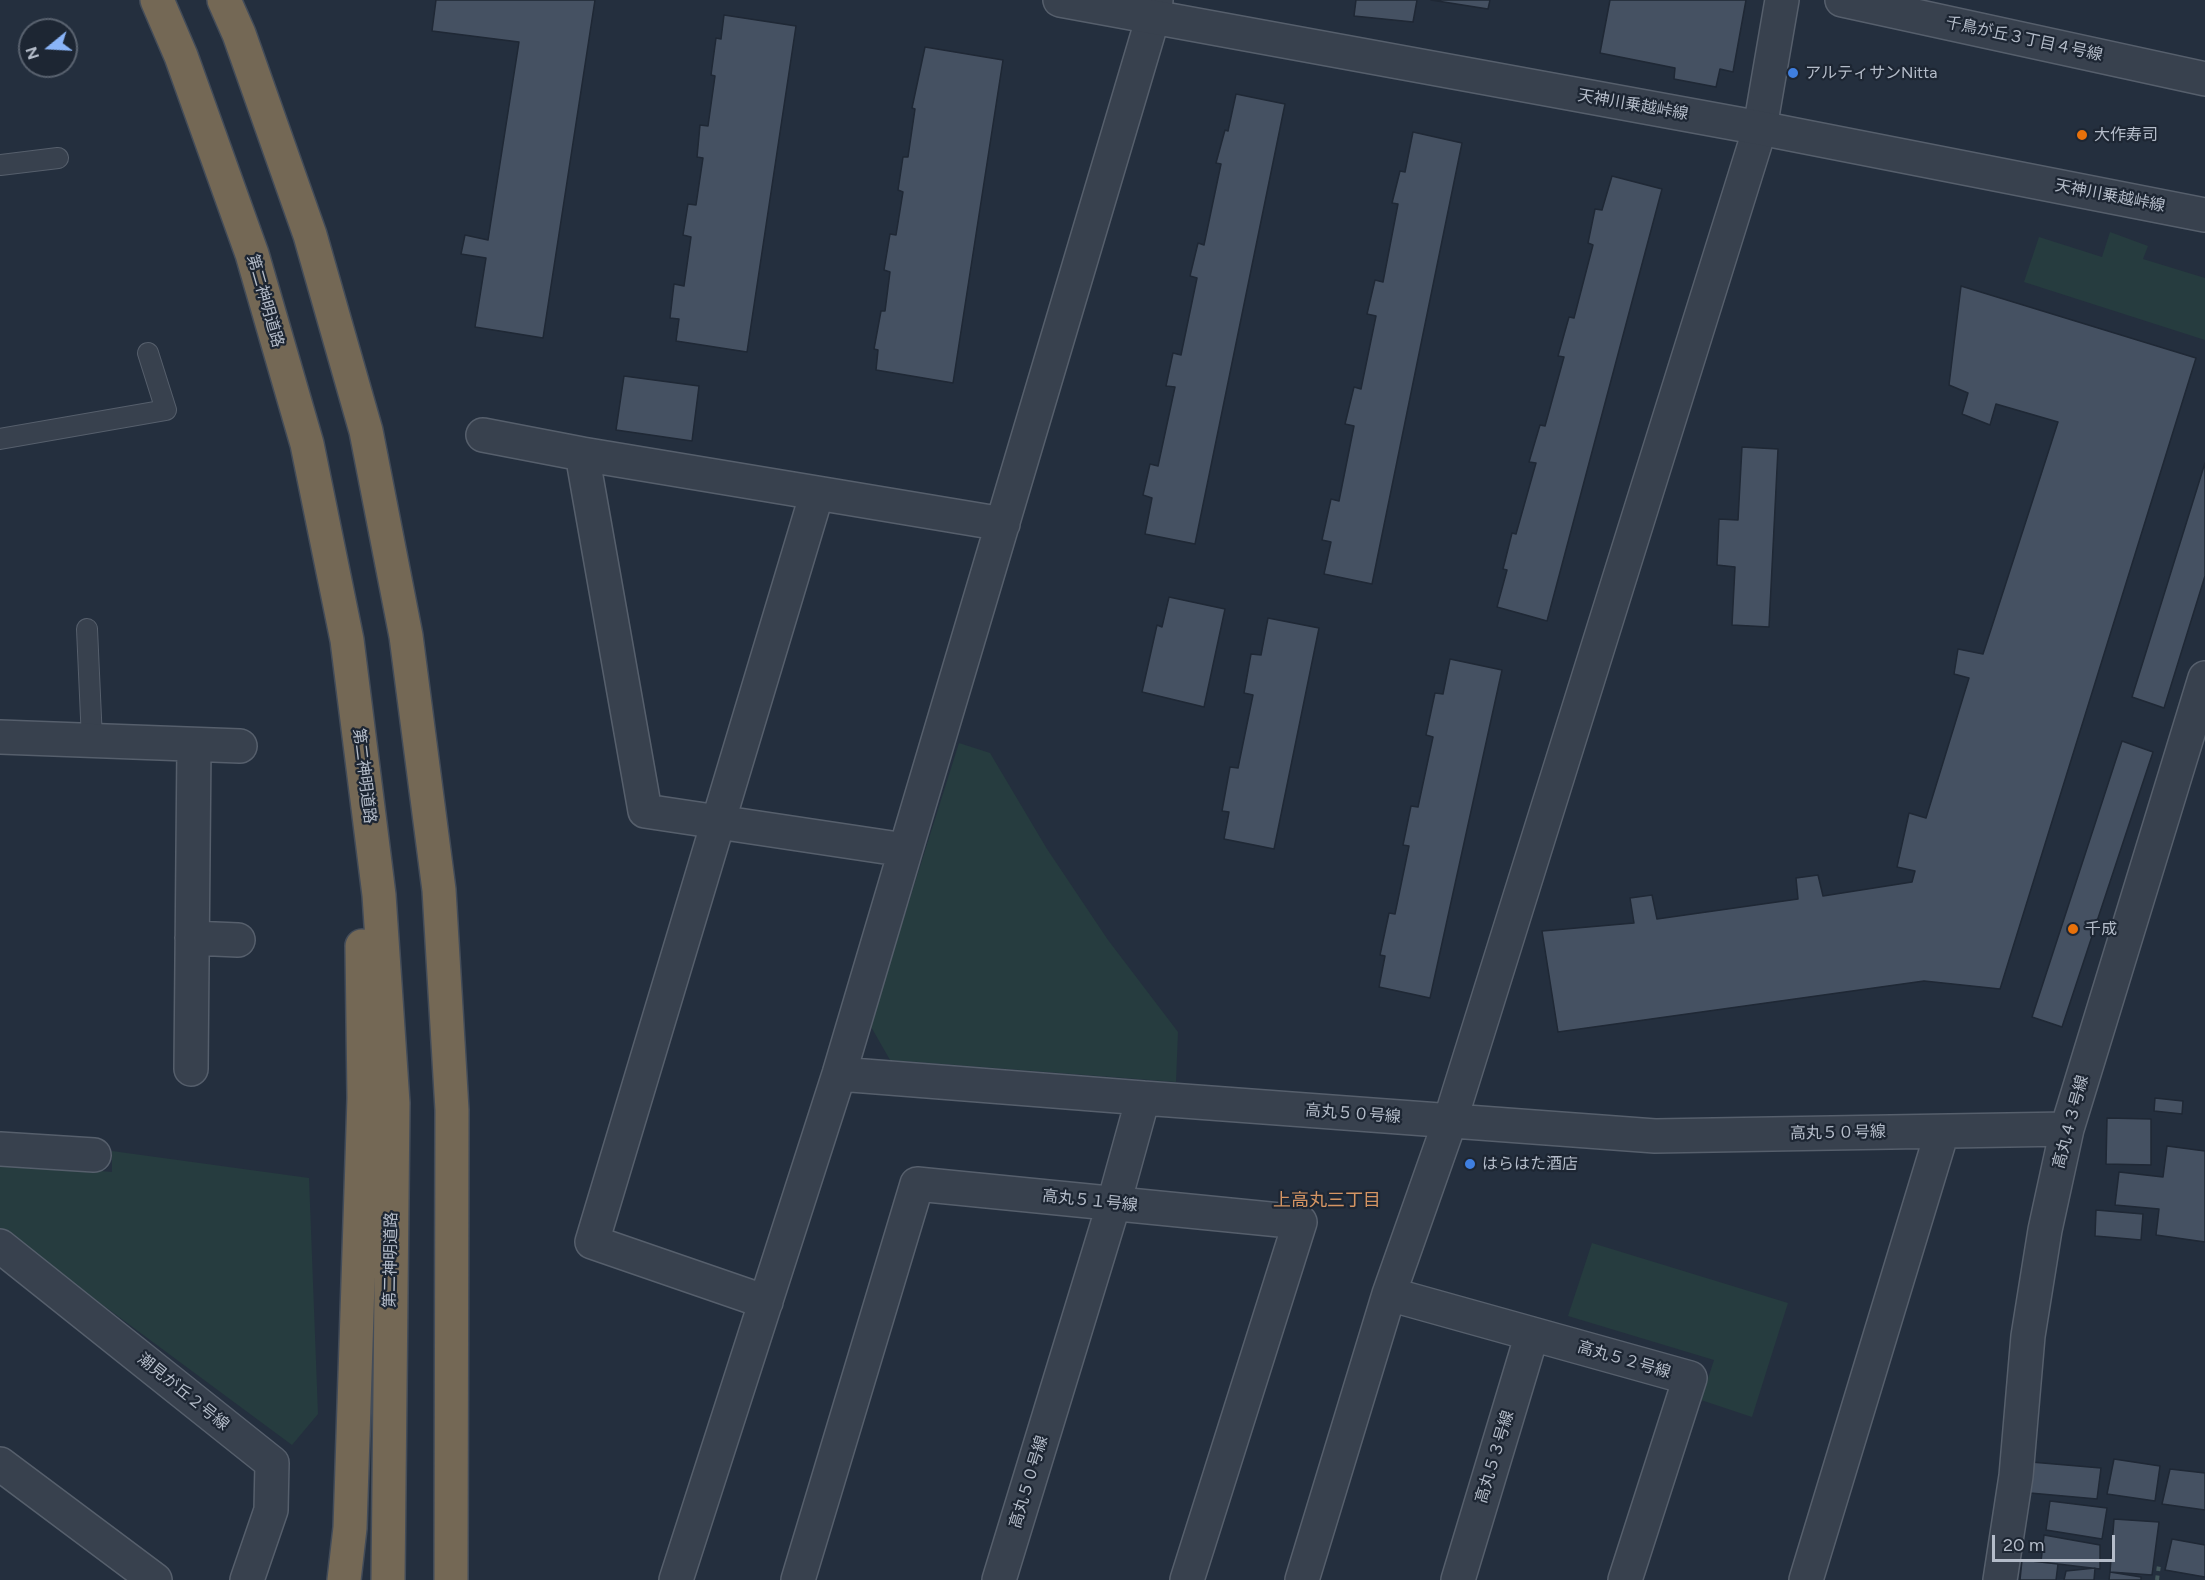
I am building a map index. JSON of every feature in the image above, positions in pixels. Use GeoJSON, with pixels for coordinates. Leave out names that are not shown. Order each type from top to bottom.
{"type":"FeatureCollection","features":[{"type":"Feature","properties":{"kind":"highway","name":"第二神明道路"},"geometry":{"type":"LineString","coordinates":[[157,0],[181,56],[252,254],[307,444],[347,640],[379,895],[393,1103],[388,1580]]}},
{"type":"Feature","properties":{"kind":"highway"},"geometry":{"type":"LineString","coordinates":[[224,0],[239,34],[316,257],[366,431],[406,636],[439,890],[452,1110],[451,1580]]}},
{"type":"Feature","properties":{"kind":"highway"},"geometry":{"type":"LineString","coordinates":[[344,1580],[350,1528],[364,1098],[361,874],[347,640]]}},
{"type":"Feature","properties":{"kind":"street","name":"天神川乗越峠線"},"geometry":{"type":"LineString","coordinates":[[1060,0],[1154,9],[2205,215]]}},
{"type":"Feature","properties":{"kind":"street"},"geometry":{"type":"LineString","coordinates":[[1302,1580],[1389,1294],[1450,1122],[1760,128],[1782,0]]}},
{"type":"Feature","properties":{"kind":"street","name":"千鳥が丘３丁目４号線"},"geometry":{"type":"LineString","coordinates":[[1842,0],[2205,79]]}},
{"type":"Feature","properties":{"kind":"street"},"geometry":{"type":"LineString","coordinates":[[676,1580],[839,1074],[1154,9]]}},
{"type":"Feature","properties":{"kind":"street"},"geometry":{"type":"LineString","coordinates":[[483,435],[582,454],[1003,524]]}},
{"type":"Feature","properties":{"kind":"street"},"geometry":{"type":"LineString","coordinates":[[582,454],[645,811],[905,850]]}},
{"type":"Feature","properties":{"kind":"street"},"geometry":{"type":"LineString","coordinates":[[766,1302],[592,1242],[817,493]]}},
{"type":"Feature","properties":{"kind":"street","name":"高丸４３号線"},"geometry":{"type":"LineString","coordinates":[[2000,1580],[2016,1476],[2028,1336],[2045,1230],[2067,1129],[2205,678]]}},
{"type":"Feature","properties":{"kind":"street"},"geometry":{"type":"LineString","coordinates":[[0,737],[240,746]]}},
{"type":"Feature","properties":{"kind":"street"},"geometry":{"type":"LineString","coordinates":[[190,1069],[194,745]]}},
{"type":"Feature","properties":{"kind":"street"},"geometry":{"type":"LineString","coordinates":[[192,938],[238,940]]}},
{"type":"Feature","properties":{"kind":"street"},"geometry":{"type":"LineString","coordinates":[[839,1074],[1143,1098]]}},
{"type":"Feature","properties":{"kind":"street","name":"高丸５０号線"},"geometry":{"type":"LineString","coordinates":[[999,1580],[1114,1203],[1143,1098],[1655,1136],[2067,1129]]}},
{"type":"Feature","properties":{"kind":"street"},"geometry":{"type":"LineString","coordinates":[[1806,1580],[1942,1131]]}},
{"type":"Feature","properties":{"kind":"street"},"geometry":{"type":"LineString","coordinates":[[0,1149],[94,1155]]}},
{"type":"Feature","properties":{"kind":"street","name":"高丸５１号線"},"geometry":{"type":"LineString","coordinates":[[798,1580],[917,1184],[1300,1222],[1187,1580]]}},
{"type":"Feature","properties":{"kind":"street","name":"潮見が丘２号線"},"geometry":{"type":"LineString","coordinates":[[0,1246],[272,1463],[271,1510],[247,1580]]}},
{"type":"Feature","properties":{"kind":"street","name":"高丸５２号線"},"geometry":{"type":"LineString","coordinates":[[1389,1294],[1690,1378],[1625,1580]]}},
{"type":"Feature","properties":{"kind":"street","name":"高丸５３号線"},"geometry":{"type":"LineString","coordinates":[[1458,1580],[1532,1334]]}},
{"type":"Feature","properties":{"kind":"street"},"geometry":{"type":"LineString","coordinates":[[0,1464],[155,1580]]}},
{"type":"Feature","properties":{"kind":"lane"},"geometry":{"type":"LineString","coordinates":[[0,165],[58,158]]}},
{"type":"Feature","properties":{"kind":"lane"},"geometry":{"type":"LineString","coordinates":[[0,439],[166,410],[148,353]]}},
{"type":"Feature","properties":{"kind":"lane"},"geometry":{"type":"LineString","coordinates":[[87,629],[92,740]]}},
{"type":"Feature","properties":{"kind":"path"},"geometry":{"type":"LineString","coordinates":[[2157,1580],[2159,1565]]}},
{"type":"Feature","properties":{"kind":"green space"},"geometry":{"type":"Polygon","coordinates":[[[2110,232],[2148,246],[2143,259],[2205,278],[2205,340],[2024,282],[2039,237],[2102,257],[2110,232]]]}},
{"type":"Feature","properties":{"kind":"green space"},"geometry":{"type":"Polygon","coordinates":[[[959,743],[990,753],[1047,849],[1108,940],[1178,1032],[1176,1082],[890,1060],[870,1025],[959,743]]]}},
{"type":"Feature","properties":{"kind":"green space"},"geometry":{"type":"Polygon","coordinates":[[[112,1151],[309,1178],[318,1414],[292,1445],[0,1229],[0,1162],[112,1172],[112,1151]]]}},
{"type":"Feature","properties":{"kind":"green space"},"geometry":{"type":"Polygon","coordinates":[[[1592,1243],[1788,1303],[1752,1417],[1701,1400],[1714,1360],[1568,1316],[1592,1243]]]}},
{"type":"Feature","properties":{"kind":"building"},"geometry":{"type":"Polygon","coordinates":[[[436,0],[595,0],[543,338],[475,327],[486,258],[461,254],[465,235],[488,240],[519,42],[432,31],[436,0]]]}},
{"type":"Feature","properties":{"kind":"building"},"geometry":{"type":"Polygon","coordinates":[[[1356,0],[1417,0],[1413,22],[1354,16],[1356,0]]]}},
{"type":"Feature","properties":{"kind":"building"},"geometry":{"type":"Polygon","coordinates":[[[1431,0],[1490,0],[1488,9],[1431,0]]]}},
{"type":"Feature","properties":{"kind":"building"},"geometry":{"type":"Polygon","coordinates":[[[1610,0],[1746,0],[1733,72],[1720,69],[1716,87],[1674,79],[1675,68],[1600,53],[1610,0]]]}},
{"type":"Feature","properties":{"kind":"building"},"geometry":{"type":"Polygon","coordinates":[[[724,15],[796,26],[747,352],[676,341],[679,319],[670,318],[674,284],[684,286],[691,237],[683,235],[688,204],[696,205],[703,158],[697,157],[700,125],[708,126],[715,76],[711,75],[716,38],[721,39],[724,15]]]}},
{"type":"Feature","properties":{"kind":"building"},"geometry":{"type":"Polygon","coordinates":[[[925,47],[1003,60],[953,383],[876,370],[878,350],[874,349],[881,311],[885,311],[890,272],[884,270],[890,234],[896,235],[903,192],[898,190],[903,157],[908,157],[915,109],[912,108],[925,47]]]}},
{"type":"Feature","properties":{"kind":"building"},"geometry":{"type":"Polygon","coordinates":[[[1236,94],[1285,104],[1195,544],[1145,534],[1152,498],[1143,495],[1150,464],[1158,466],[1175,387],[1166,386],[1173,353],[1181,355],[1197,278],[1190,276],[1198,243],[1204,245],[1221,164],[1216,163],[1225,130],[1228,131],[1236,94]]]}},
{"type":"Feature","properties":{"kind":"building"},"geometry":{"type":"Polygon","coordinates":[[[1413,132],[1462,143],[1372,584],[1324,574],[1331,542],[1322,540],[1331,499],[1339,501],[1354,426],[1345,424],[1354,387],[1361,389],[1376,316],[1367,314],[1375,280],[1383,282],[1398,204],[1392,203],[1400,171],[1405,172],[1413,132]]]}},
{"type":"Feature","properties":{"kind":"building"},"geometry":{"type":"Polygon","coordinates":[[[1612,176],[1662,189],[1547,621],[1497,607],[1507,570],[1503,569],[1512,533],[1516,534],[1536,463],[1529,462],[1540,425],[1545,426],[1564,357],[1558,356],[1569,317],[1574,318],[1593,245],[1588,243],[1595,209],[1602,210],[1612,176]]]}},
{"type":"Feature","properties":{"kind":"building"},"geometry":{"type":"Polygon","coordinates":[[[1961,286],[2196,358],[2000,989],[1924,981],[1558,1032],[1542,931],[1634,923],[1630,898],[1652,895],[1657,919],[1798,899],[1796,878],[1818,875],[1823,896],[1912,882],[1915,871],[1897,867],[1909,813],[1926,818],[1969,678],[1954,674],[1958,649],[1983,654],[2058,422],[1996,404],[1990,425],[1962,414],[1968,393],[1949,385],[1961,286]]]}},
{"type":"Feature","properties":{"kind":"building"},"geometry":{"type":"Polygon","coordinates":[[[624,376],[699,386],[692,441],[616,430],[624,376]]]}},
{"type":"Feature","properties":{"kind":"building"},"geometry":{"type":"Polygon","coordinates":[[[1742,447],[1778,449],[1769,627],[1732,625],[1735,567],[1717,565],[1719,519],[1738,520],[1742,447]]]}},
{"type":"Feature","properties":{"kind":"building"},"geometry":{"type":"Polygon","coordinates":[[[2205,463],[2205,576],[2164,708],[2132,697],[2205,463]]]}},
{"type":"Feature","properties":{"kind":"building"},"geometry":{"type":"Polygon","coordinates":[[[1169,597],[1225,609],[1204,707],[1142,692],[1157,625],[1162,627],[1169,597]]]}},
{"type":"Feature","properties":{"kind":"building"},"geometry":{"type":"Polygon","coordinates":[[[1268,618],[1319,628],[1274,849],[1224,839],[1229,812],[1222,811],[1230,767],[1238,768],[1253,695],[1244,693],[1251,654],[1261,655],[1268,618]]]}},
{"type":"Feature","properties":{"kind":"building"},"geometry":{"type":"Polygon","coordinates":[[[1450,659],[1502,670],[1430,998],[1379,987],[1385,956],[1380,955],[1389,913],[1395,914],[1409,846],[1403,845],[1411,806],[1418,807],[1433,737],[1426,735],[1435,693],[1443,694],[1450,659]]]}},
{"type":"Feature","properties":{"kind":"building"},"geometry":{"type":"Polygon","coordinates":[[[2122,741],[2153,752],[2062,1027],[2032,1017],[2122,741]]]}},
{"type":"Feature","properties":{"kind":"building"},"geometry":{"type":"Polygon","coordinates":[[[2155,1098],[2183,1101],[2182,1114],[2154,1111],[2155,1098]]]}},
{"type":"Feature","properties":{"kind":"building"},"geometry":{"type":"Polygon","coordinates":[[[2107,1118],[2151,1119],[2151,1165],[2106,1164],[2107,1118]]]}},
{"type":"Feature","properties":{"kind":"building"},"geometry":{"type":"Polygon","coordinates":[[[2167,1146],[2205,1151],[2205,1242],[2156,1235],[2159,1209],[2115,1205],[2119,1172],[2163,1177],[2167,1146]]]}},
{"type":"Feature","properties":{"kind":"building"},"geometry":{"type":"Polygon","coordinates":[[[2096,1210],[2143,1214],[2141,1240],[2095,1236],[2096,1210]]]}},
{"type":"Feature","properties":{"kind":"building"},"geometry":{"type":"Polygon","coordinates":[[[2114,1459],[2160,1466],[2155,1501],[2107,1494],[2114,1459]]]}},
{"type":"Feature","properties":{"kind":"building"},"geometry":{"type":"Polygon","coordinates":[[[2031,1462],[2101,1468],[2097,1499],[2030,1493],[2031,1462]]]}},
{"type":"Feature","properties":{"kind":"building"},"geometry":{"type":"Polygon","coordinates":[[[2170,1469],[2205,1473],[2205,1510],[2162,1504],[2170,1469]]]}},
{"type":"Feature","properties":{"kind":"building"},"geometry":{"type":"Polygon","coordinates":[[[2050,1501],[2107,1508],[2102,1539],[2046,1530],[2050,1501]]]}},
{"type":"Feature","properties":{"kind":"building"},"geometry":{"type":"Polygon","coordinates":[[[2114,1519],[2159,1522],[2152,1575],[2110,1572],[2114,1519]]]}},
{"type":"Feature","properties":{"kind":"building"},"geometry":{"type":"Polygon","coordinates":[[[2044,1535],[2100,1545],[2100,1569],[2041,1562],[2044,1535]]]}},
{"type":"Feature","properties":{"kind":"building"},"geometry":{"type":"Polygon","coordinates":[[[2172,1539],[2205,1545],[2205,1577],[2165,1570],[2172,1539]]]}},
{"type":"Feature","properties":{"kind":"building"},"geometry":{"type":"Polygon","coordinates":[[[2022,1560],[2058,1564],[2056,1580],[2020,1580],[2022,1560]]]}},
{"type":"Feature","properties":{"kind":"building"},"geometry":{"type":"Polygon","coordinates":[[[2095,1568],[2094,1580],[2064,1580],[2066,1571],[2095,1568]]]}},
{"type":"Feature","properties":{"kind":"building"},"geometry":{"type":"Polygon","coordinates":[[[2110,1572],[2141,1577],[2141,1580],[2109,1580],[2110,1572]]]}},
{"type":"Feature","properties":{"kind":"place","name":"アルティサンNitta"},"geometry":{"type":"Point","coordinates":[1793,73]}},
{"type":"Feature","properties":{"kind":"place","name":"大作寿司"},"geometry":{"type":"Point","coordinates":[2082,135]}},
{"type":"Feature","properties":{"kind":"place","name":"千成"},"geometry":{"type":"Point","coordinates":[2073,929]}},
{"type":"Feature","properties":{"kind":"place","name":"はらはた酒店"},"geometry":{"type":"Point","coordinates":[1470,1164]}},
{"type":"Feature","properties":{"kind":"district","name":"上高丸三丁目"},"geometry":{"type":"Point","coordinates":[1327,1201]}}]}
